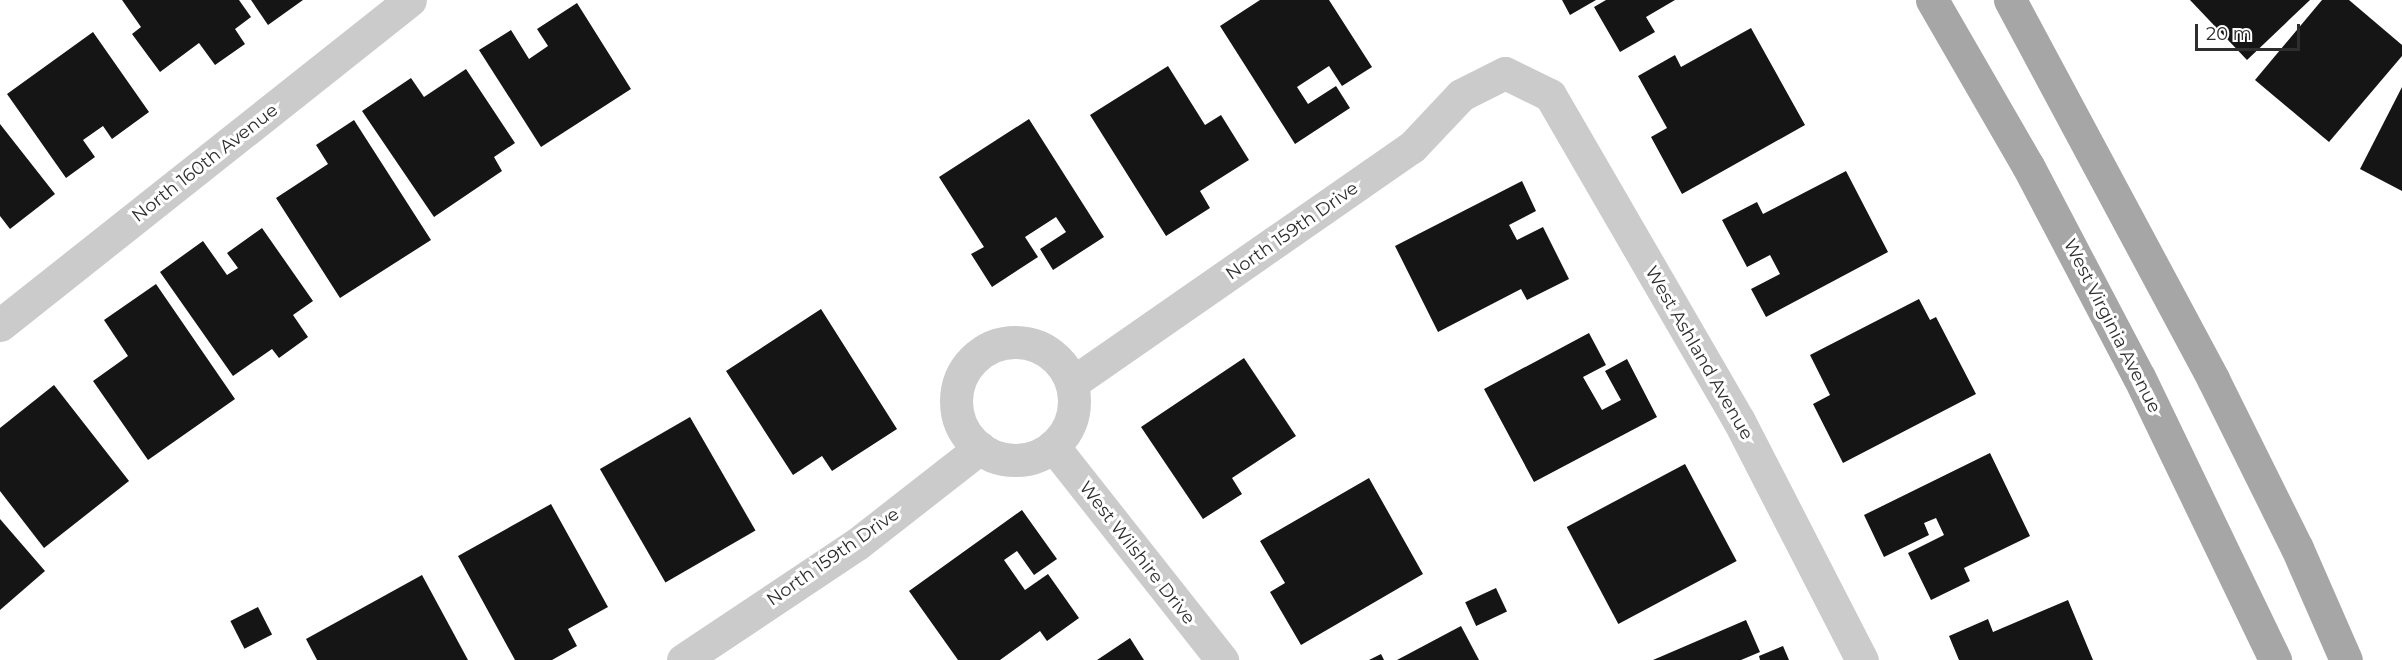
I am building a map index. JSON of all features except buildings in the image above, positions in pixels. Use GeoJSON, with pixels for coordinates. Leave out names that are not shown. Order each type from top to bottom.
{"type":"FeatureCollection","features":[{"type":"Feature","properties":{"kind":"main road","name":"West Virginia Avenue"},"geometry":{"type":"LineString","coordinates":[[1932,0],[2028,166],[2139,377],[2275,660]]}},
{"type":"Feature","properties":{"kind":"main road"},"geometry":{"type":"LineString","coordinates":[[2010,0],[2213,379],[2297,548],[2346,660]]}},
{"type":"Feature","properties":{"kind":"street","name":"North 160th Avenue"},"geometry":{"type":"LineString","coordinates":[[0,325],[410,0]]}},
{"type":"Feature","properties":{"kind":"street","name":"North 159th Drive"},"geometry":{"type":"LineString","coordinates":[[1072,383],[1412,147],[1461,95],[1505,73]]}},
{"type":"Feature","properties":{"kind":"street","name":"West Ashland Avenue"},"geometry":{"type":"LineString","coordinates":[[1505,73],[1550,95],[1739,421],[1862,660]]}},
{"type":"Feature","properties":{"kind":"street"},"geometry":{"type":"LineString","coordinates":[[1009,341],[1029,343],[1048,351],[1062,364],[1072,383],[1072,417],[1053,446],[1040,455],[1009,460],[980,448],[966,433],[956,395],[962,375],[973,358],[990,347],[1009,341]]}},
{"type":"Feature","properties":{"kind":"street","name":"West Wilshire Drive"},"geometry":{"type":"LineString","coordinates":[[1053,446],[1222,660]]}},
{"type":"Feature","properties":{"kind":"street","name":"North 159th Drive"},"geometry":{"type":"LineString","coordinates":[[683,660],[857,544],[980,448]]}}]}
